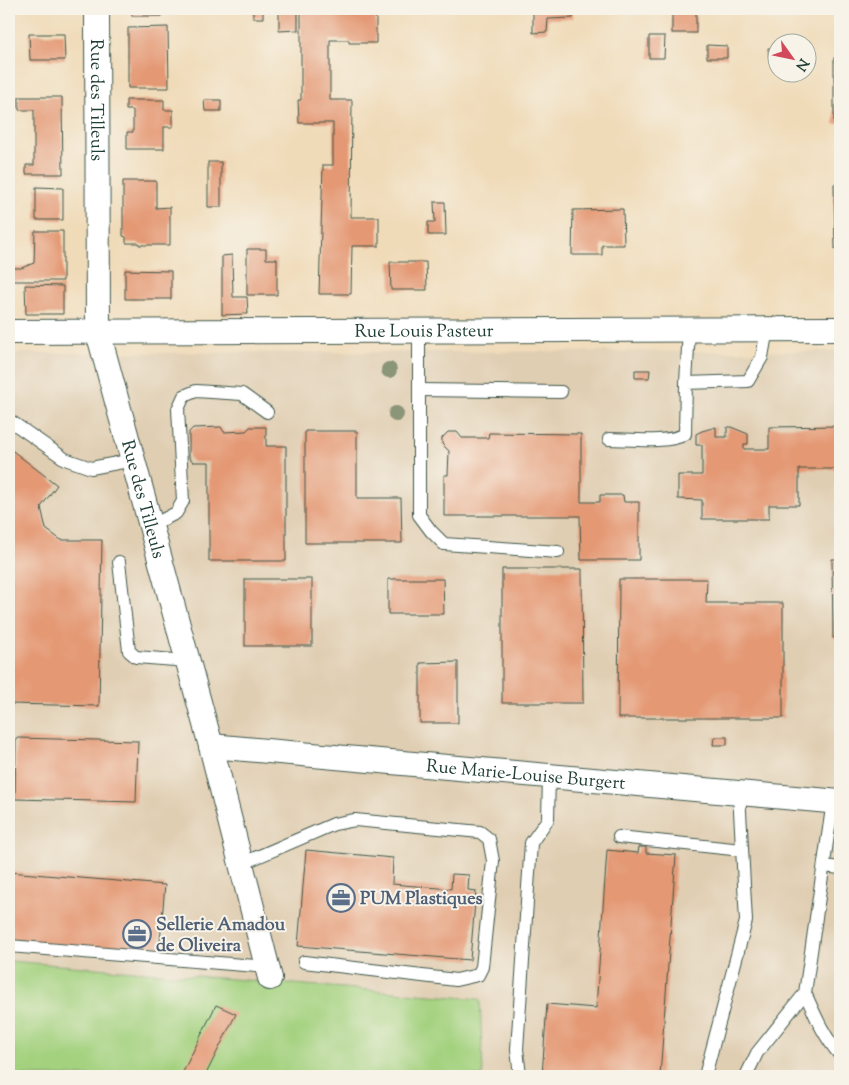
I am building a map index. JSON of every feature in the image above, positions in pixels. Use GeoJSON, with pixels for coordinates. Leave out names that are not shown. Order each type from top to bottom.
{"type":"FeatureCollection","features":[{"type":"Feature","properties":{"kind":"street","name":"Rue des Tilleuls"},"geometry":{"type":"LineString","coordinates":[[97,9],[98,332],[211,746],[269,973]]}},
{"type":"Feature","properties":{"kind":"street","name":"Rue Louis Pasteur"},"geometry":{"type":"LineString","coordinates":[[9,332],[840,329]]}},
{"type":"Feature","properties":{"kind":"street","name":"Rue Marie-Louise Burgert"},"geometry":{"type":"LineString","coordinates":[[211,746],[837,801]]}},
{"type":"Feature","properties":{"kind":"lane"},"geometry":{"type":"LineString","coordinates":[[686,384],[748,381],[762,358],[767,329]]}},
{"type":"Feature","properties":{"kind":"lane"},"geometry":{"type":"LineString","coordinates":[[609,439],[661,440],[685,434],[689,330]]}},
{"type":"Feature","properties":{"kind":"lane"},"geometry":{"type":"LineString","coordinates":[[419,331],[419,515],[444,544],[558,552]]}},
{"type":"Feature","properties":{"kind":"lane"},"geometry":{"type":"LineString","coordinates":[[419,390],[561,392]]}},
{"type":"Feature","properties":{"kind":"lane"},"geometry":{"type":"LineString","coordinates":[[151,526],[176,513],[183,501],[178,409],[184,396],[196,391],[242,394],[268,412]]}},
{"type":"Feature","properties":{"kind":"lane"},"geometry":{"type":"LineString","coordinates":[[9,420],[65,459],[91,468],[133,460]]}},
{"type":"Feature","properties":{"kind":"lane"},"geometry":{"type":"LineString","coordinates":[[118,562],[129,651],[136,658],[188,660]]}},
{"type":"Feature","properties":{"kind":"lane"},"geometry":{"type":"LineString","coordinates":[[520,1076],[517,1049],[531,843],[548,819],[549,776]]}},
{"type":"Feature","properties":{"kind":"lane"},"geometry":{"type":"LineString","coordinates":[[705,1076],[746,921],[739,793]]}},
{"type":"Feature","properties":{"kind":"lane"},"geometry":{"type":"LineString","coordinates":[[746,1076],[757,1054],[805,993],[824,866],[837,801]]}},
{"type":"Feature","properties":{"kind":"lane"},"geometry":{"type":"LineString","coordinates":[[241,864],[334,824],[355,820],[480,832],[490,839],[493,861],[482,967],[478,975],[456,980],[304,962]]}},
{"type":"Feature","properties":{"kind":"lane"},"geometry":{"type":"LineString","coordinates":[[619,837],[742,850]]}},
{"type":"Feature","properties":{"kind":"lane"},"geometry":{"type":"LineString","coordinates":[[824,866],[840,868]]}},
{"type":"Feature","properties":{"kind":"lane"},"geometry":{"type":"LineString","coordinates":[[9,946],[269,973]]}},
{"type":"Feature","properties":{"kind":"lane"},"geometry":{"type":"LineString","coordinates":[[805,993],[817,1022],[831,1045],[840,1055]]}},
{"type":"Feature","properties":{"kind":"shaded area"},"geometry":{"type":"Polygon","coordinates":[[[840,351],[840,1076],[483,1076],[480,998],[9,961],[9,353],[840,351]]]}},
{"type":"Feature","properties":{"kind":"green space"},"geometry":{"type":"Polygon","coordinates":[[[9,961],[480,999],[483,1076],[9,1076],[9,961]]]}},
{"type":"Feature","properties":{"kind":"building"},"geometry":{"type":"Polygon","coordinates":[[[132,9],[162,9],[162,16],[132,16],[132,9]]]}},
{"type":"Feature","properties":{"kind":"building"},"geometry":{"type":"Polygon","coordinates":[[[253,9],[263,9],[263,18],[253,18],[253,9]]]}},
{"type":"Feature","properties":{"kind":"building"},"geometry":{"type":"Polygon","coordinates":[[[279,9],[298,9],[298,30],[279,31],[279,9]]]}},
{"type":"Feature","properties":{"kind":"building"},"geometry":{"type":"Polygon","coordinates":[[[301,9],[376,9],[376,43],[349,43],[349,40],[330,40],[330,100],[352,100],[351,217],[379,217],[379,246],[352,246],[351,294],[319,294],[323,165],[333,165],[333,123],[299,123],[298,100],[301,100],[301,9]]]}},
{"type":"Feature","properties":{"kind":"building"},"geometry":{"type":"Polygon","coordinates":[[[533,9],[573,9],[573,18],[548,19],[547,32],[533,33],[533,9]]]}},
{"type":"Feature","properties":{"kind":"building"},"geometry":{"type":"Polygon","coordinates":[[[672,9],[696,9],[696,33],[672,33],[672,9]]]}},
{"type":"Feature","properties":{"kind":"building"},"geometry":{"type":"Polygon","coordinates":[[[168,27],[169,88],[128,88],[128,28],[168,27]]]}},
{"type":"Feature","properties":{"kind":"building"},"geometry":{"type":"Polygon","coordinates":[[[29,34],[64,34],[65,60],[30,60],[29,34]]]}},
{"type":"Feature","properties":{"kind":"building"},"geometry":{"type":"Polygon","coordinates":[[[649,36],[665,36],[664,58],[649,58],[649,36]]]}},
{"type":"Feature","properties":{"kind":"building"},"geometry":{"type":"Polygon","coordinates":[[[707,45],[727,46],[727,58],[707,58],[707,45]]]}},
{"type":"Feature","properties":{"kind":"building"},"geometry":{"type":"Polygon","coordinates":[[[834,58],[840,58],[840,124],[834,124],[834,58]]]}},
{"type":"Feature","properties":{"kind":"building"},"geometry":{"type":"Polygon","coordinates":[[[19,97],[62,97],[63,174],[26,174],[26,165],[34,165],[34,110],[19,110],[19,97]]]}},
{"type":"Feature","properties":{"kind":"building"},"geometry":{"type":"Polygon","coordinates":[[[126,100],[164,100],[164,110],[173,110],[173,127],[164,127],[164,149],[127,149],[127,132],[133,132],[133,110],[126,110],[126,100]]]}},
{"type":"Feature","properties":{"kind":"building"},"geometry":{"type":"Polygon","coordinates":[[[204,100],[221,100],[221,111],[205,111],[204,100]]]}},
{"type":"Feature","properties":{"kind":"building"},"geometry":{"type":"Polygon","coordinates":[[[208,162],[221,162],[221,207],[208,207],[208,162]]]}},
{"type":"Feature","properties":{"kind":"building"},"geometry":{"type":"Polygon","coordinates":[[[123,181],[156,181],[156,208],[170,207],[170,245],[126,243],[126,237],[123,236],[123,181]]]}},
{"type":"Feature","properties":{"kind":"building"},"geometry":{"type":"Polygon","coordinates":[[[834,184],[840,184],[840,248],[835,249],[834,184]]]}},
{"type":"Feature","properties":{"kind":"building"},"geometry":{"type":"Polygon","coordinates":[[[36,187],[63,188],[63,220],[36,220],[36,187]]]}},
{"type":"Feature","properties":{"kind":"building"},"geometry":{"type":"Polygon","coordinates":[[[434,202],[445,202],[446,235],[428,235],[428,222],[435,222],[434,202]]]}},
{"type":"Feature","properties":{"kind":"building"},"geometry":{"type":"Polygon","coordinates":[[[623,209],[624,245],[602,245],[602,255],[572,255],[573,210],[623,209]]]}},
{"type":"Feature","properties":{"kind":"building"},"geometry":{"type":"Polygon","coordinates":[[[35,231],[63,231],[63,281],[9,281],[9,268],[21,268],[34,263],[35,231]]]}},
{"type":"Feature","properties":{"kind":"building"},"geometry":{"type":"Polygon","coordinates":[[[247,249],[266,249],[266,259],[277,259],[277,295],[247,295],[247,249]]]}},
{"type":"Feature","properties":{"kind":"building"},"geometry":{"type":"Polygon","coordinates":[[[232,255],[233,297],[247,297],[248,314],[222,315],[222,256],[232,255]]]}},
{"type":"Feature","properties":{"kind":"building"},"geometry":{"type":"Polygon","coordinates":[[[390,262],[426,262],[427,290],[391,290],[390,262]]]}},
{"type":"Feature","properties":{"kind":"building"},"geometry":{"type":"Polygon","coordinates":[[[125,270],[171,271],[171,299],[125,299],[125,270]]]}},
{"type":"Feature","properties":{"kind":"building"},"geometry":{"type":"Polygon","coordinates":[[[25,285],[63,286],[63,314],[26,314],[25,285]]]}},
{"type":"Feature","properties":{"kind":"building"},"geometry":{"type":"Polygon","coordinates":[[[635,370],[650,370],[649,378],[635,378],[635,370]]]}},
{"type":"Feature","properties":{"kind":"building"},"geometry":{"type":"Polygon","coordinates":[[[840,426],[840,469],[799,469],[799,505],[769,505],[769,519],[702,519],[702,500],[678,499],[678,475],[702,475],[702,445],[696,445],[696,434],[702,431],[716,427],[716,437],[727,437],[727,427],[731,427],[748,434],[748,444],[744,444],[744,449],[769,449],[769,427],[840,426]]]}},
{"type":"Feature","properties":{"kind":"building"},"geometry":{"type":"Polygon","coordinates":[[[221,427],[224,432],[246,431],[250,427],[266,427],[266,446],[286,446],[286,561],[209,561],[209,462],[193,462],[189,457],[189,432],[193,428],[221,427]]]}},
{"type":"Feature","properties":{"kind":"building"},"geometry":{"type":"Polygon","coordinates":[[[305,431],[357,431],[357,498],[401,498],[402,543],[305,543],[305,431]]]}},
{"type":"Feature","properties":{"kind":"building"},"geometry":{"type":"Polygon","coordinates":[[[448,432],[457,432],[462,438],[488,438],[489,433],[581,434],[581,502],[600,502],[600,495],[623,495],[624,502],[639,502],[639,560],[581,560],[580,516],[444,516],[444,475],[448,475],[449,451],[442,444],[442,438],[448,432]]]}},
{"type":"Feature","properties":{"kind":"building"},"geometry":{"type":"Polygon","coordinates":[[[9,448],[57,485],[41,507],[46,529],[61,540],[102,540],[99,706],[9,704],[9,448]]]}},
{"type":"Feature","properties":{"kind":"building"},"geometry":{"type":"Polygon","coordinates":[[[832,559],[840,559],[840,638],[833,638],[832,559]]]}},
{"type":"Feature","properties":{"kind":"building"},"geometry":{"type":"Polygon","coordinates":[[[502,569],[582,569],[583,703],[502,703],[502,569]]]}},
{"type":"Feature","properties":{"kind":"building"},"geometry":{"type":"Polygon","coordinates":[[[245,579],[312,579],[312,646],[245,646],[245,579]]]}},
{"type":"Feature","properties":{"kind":"building"},"geometry":{"type":"Polygon","coordinates":[[[388,579],[443,579],[444,614],[388,614],[388,579]]]}},
{"type":"Feature","properties":{"kind":"building"},"geometry":{"type":"Polygon","coordinates":[[[619,579],[707,579],[706,603],[783,603],[783,718],[618,718],[619,579]]]}},
{"type":"Feature","properties":{"kind":"building"},"geometry":{"type":"Polygon","coordinates":[[[458,662],[458,723],[420,723],[420,663],[458,662]]]}},
{"type":"Feature","properties":{"kind":"building"},"geometry":{"type":"Polygon","coordinates":[[[714,737],[727,737],[727,745],[713,745],[714,737]]]}},
{"type":"Feature","properties":{"kind":"building"},"geometry":{"type":"Polygon","coordinates":[[[16,738],[138,741],[136,802],[15,799],[16,738]]]}},
{"type":"Feature","properties":{"kind":"building"},"geometry":{"type":"Polygon","coordinates":[[[639,847],[646,847],[646,853],[676,855],[660,1076],[542,1076],[547,1004],[596,1008],[607,850],[638,853],[639,847]]]}},
{"type":"Feature","properties":{"kind":"building"},"geometry":{"type":"Polygon","coordinates":[[[306,850],[393,858],[392,884],[451,889],[452,874],[469,875],[468,890],[476,891],[470,960],[298,946],[306,850]]]}},
{"type":"Feature","properties":{"kind":"building"},"geometry":{"type":"Polygon","coordinates":[[[9,872],[165,885],[159,953],[9,940],[9,872]]]}},
{"type":"Feature","properties":{"kind":"building"},"geometry":{"type":"Polygon","coordinates":[[[216,1005],[236,1014],[205,1076],[181,1076],[216,1005]]]}},
{"type":"Feature","properties":{"kind":"place","name":"PUM Plastiques"},"geometry":{"type":"Point","coordinates":[341,898]}},
{"type":"Feature","properties":{"kind":"place","name":"Sellerie Amadou de Oliveira"},"geometry":{"type":"Point","coordinates":[137,934]}}]}
